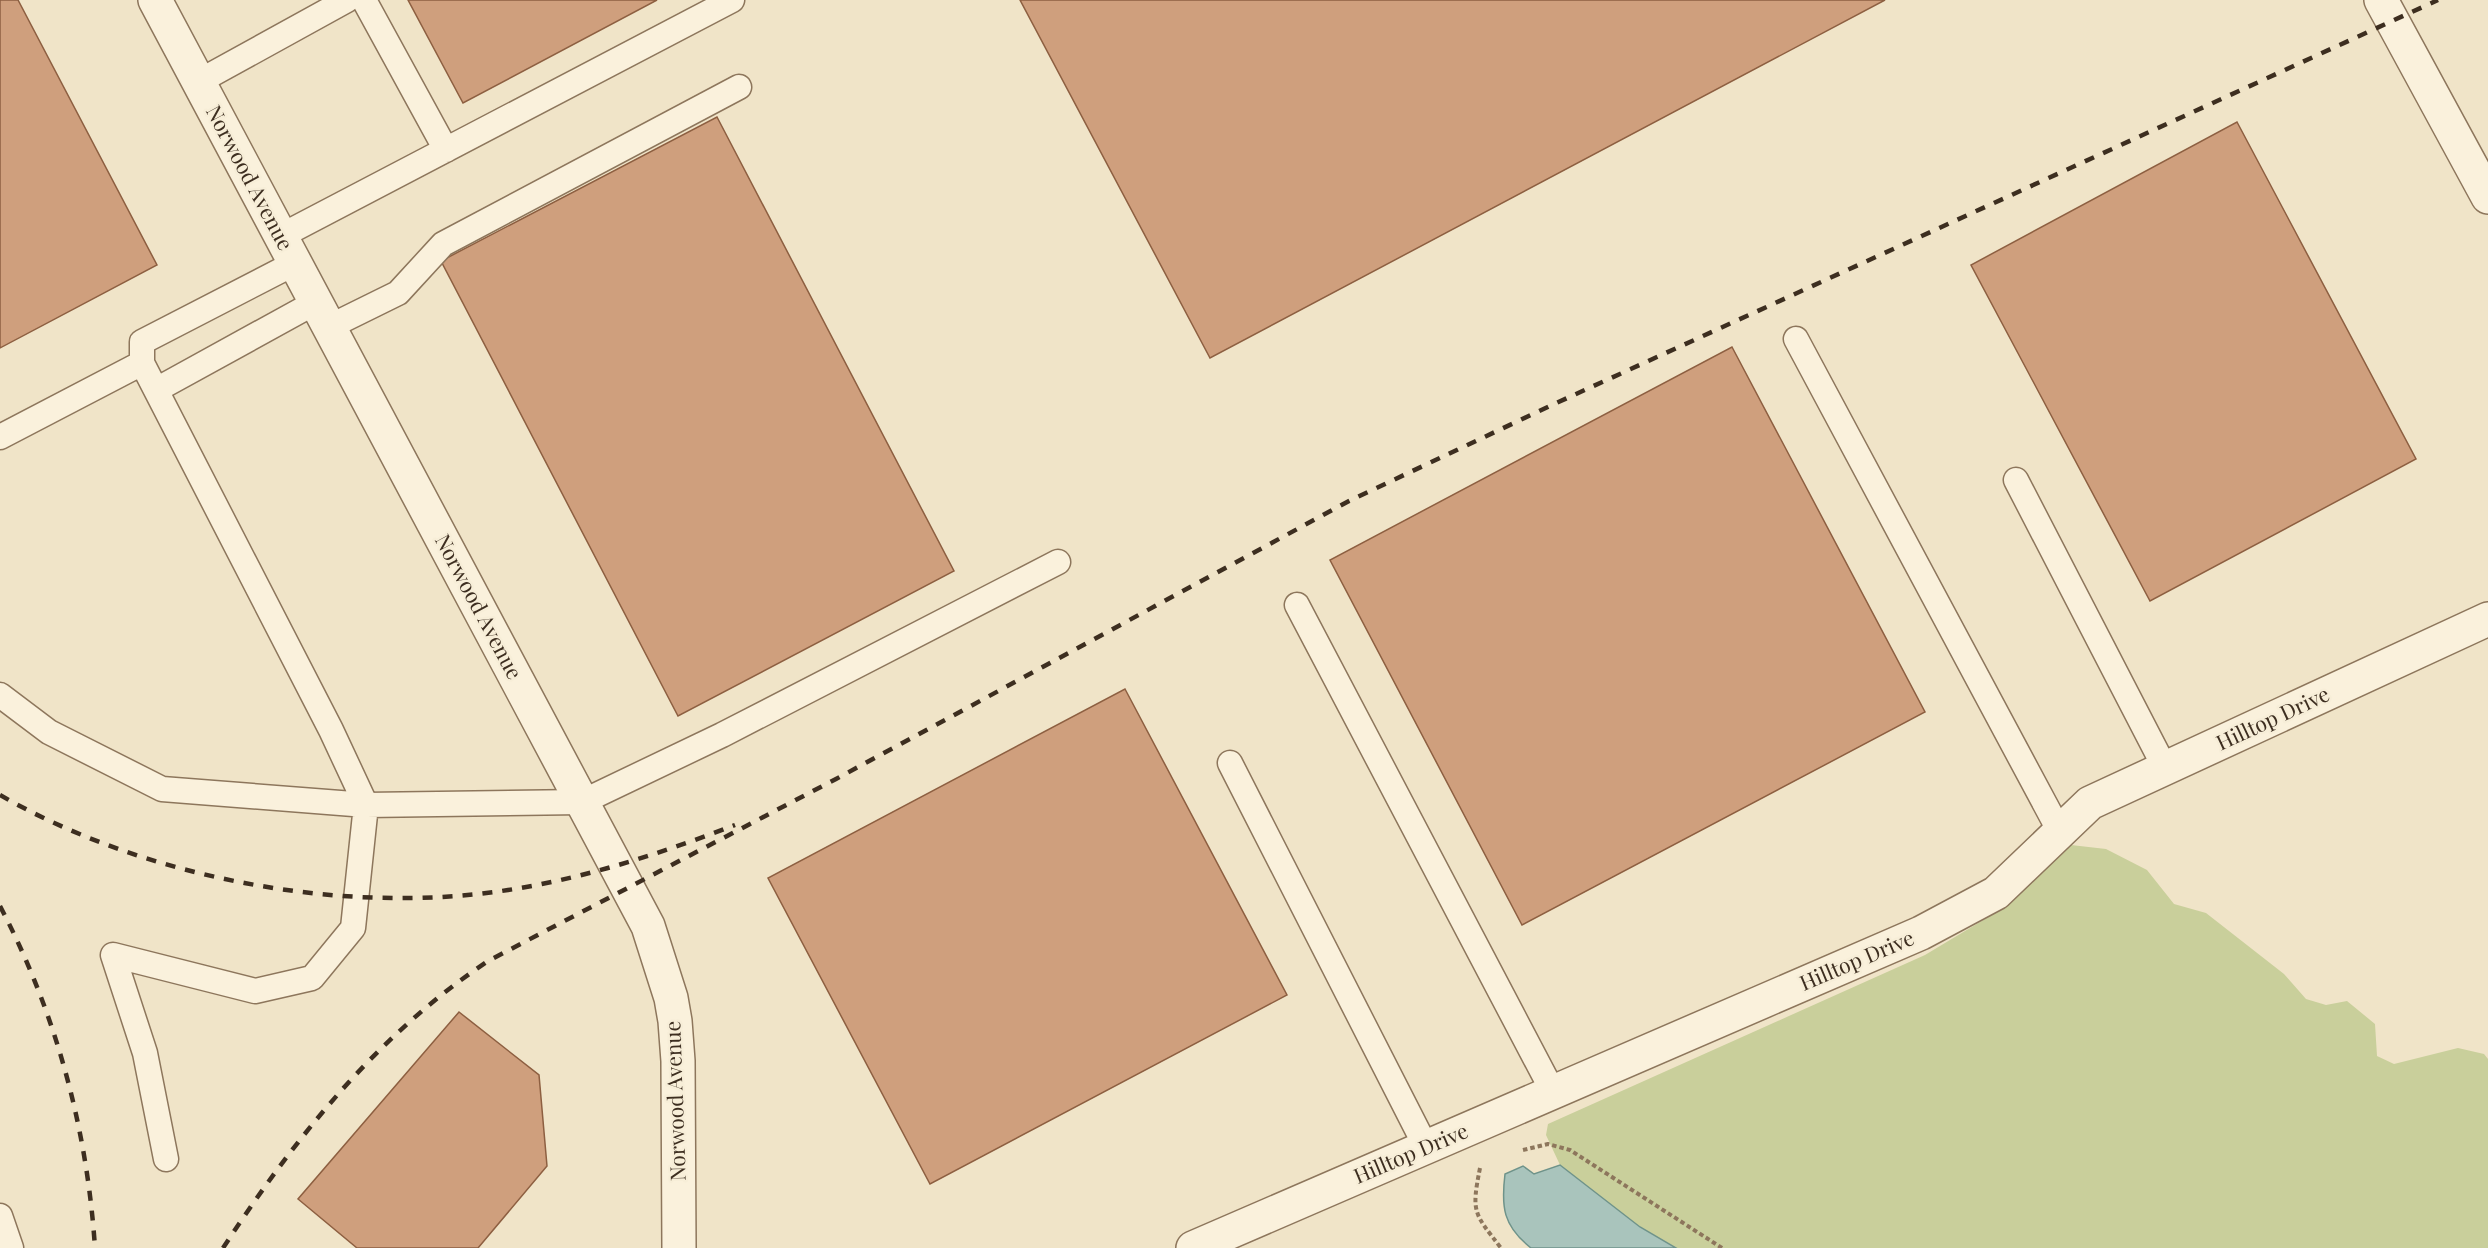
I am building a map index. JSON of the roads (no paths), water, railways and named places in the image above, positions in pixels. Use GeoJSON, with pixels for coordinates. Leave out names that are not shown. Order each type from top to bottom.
{"type":"FeatureCollection","features":[{"type":"Feature","properties":{"kind":"street","name":"Norwood Avenue"},"geometry":{"type":"LineString","coordinates":[[155,0],[648,926],[671,998],[678,1061],[679,1248]]}},
{"type":"Feature","properties":{"kind":"street"},"geometry":{"type":"LineString","coordinates":[[2381,0],[2488,197]]}},
{"type":"Feature","properties":{"kind":"street","name":"Hilltop Drive"},"geometry":{"type":"LineString","coordinates":[[1193,1248],[1921,933],[1996,893],[2090,803],[2488,619]]}},
{"type":"Feature","properties":{"kind":"lane"},"geometry":{"type":"LineString","coordinates":[[198,82],[347,0]]}},
{"type":"Feature","properties":{"kind":"lane"},"geometry":{"type":"LineString","coordinates":[[364,0],[446,150]]}},
{"type":"Feature","properties":{"kind":"lane"},"geometry":{"type":"LineString","coordinates":[[166,1159],[145,1053],[113,955],[255,991],[312,978],[353,928],[366,805],[331,730],[142,363],[142,342],[446,150],[732,0]]}},
{"type":"Feature","properties":{"kind":"lane"},"geometry":{"type":"LineString","coordinates":[[156,390],[323,315],[398,293],[443,244],[739,87]]}},
{"type":"Feature","properties":{"kind":"lane"},"geometry":{"type":"LineString","coordinates":[[1796,339],[2060,832]]}},
{"type":"Feature","properties":{"kind":"lane"},"geometry":{"type":"LineString","coordinates":[[0,437],[142,363]]}},
{"type":"Feature","properties":{"kind":"lane"},"geometry":{"type":"LineString","coordinates":[[2016,480],[2165,768]]}},
{"type":"Feature","properties":{"kind":"lane"},"geometry":{"type":"LineString","coordinates":[[0,695],[49,732],[162,789],[366,805],[582,802],[722,735],[1058,562]]}},
{"type":"Feature","properties":{"kind":"lane"},"geometry":{"type":"LineString","coordinates":[[1297,605],[1553,1092]]}},
{"type":"Feature","properties":{"kind":"lane"},"geometry":{"type":"LineString","coordinates":[[1230,763],[1426,1147]]}},
{"type":"Feature","properties":{"kind":"lane"},"geometry":{"type":"LineString","coordinates":[[0,1216],[11,1248]]}},
{"type":"Feature","properties":{"kind":"water"},"geometry":{"type":"Polygon","coordinates":[[[1560,1165],[1640,1227],[1676,1248],[1531,1248],[1509,1224],[1503,1196],[1505,1174],[1523,1166],[1534,1174],[1560,1165]]]}},
{"type":"Feature","properties":{"kind":"railway"},"geometry":{"type":"LineString","coordinates":[[223,1248],[309,1128],[374,1055],[448,990],[488,961],[836,779],[1349,501],[1552,405],[2438,0]]}},
{"type":"Feature","properties":{"kind":"railway"},"geometry":{"type":"LineString","coordinates":[[0,795],[56,824],[117,849],[181,868],[246,883],[313,893],[380,898],[445,897],[537,885],[623,864],[735,825]]}},
{"type":"Feature","properties":{"kind":"railway"},"geometry":{"type":"LineString","coordinates":[[0,906],[37,988],[66,1072],[85,1159],[95,1248]]}}]}
